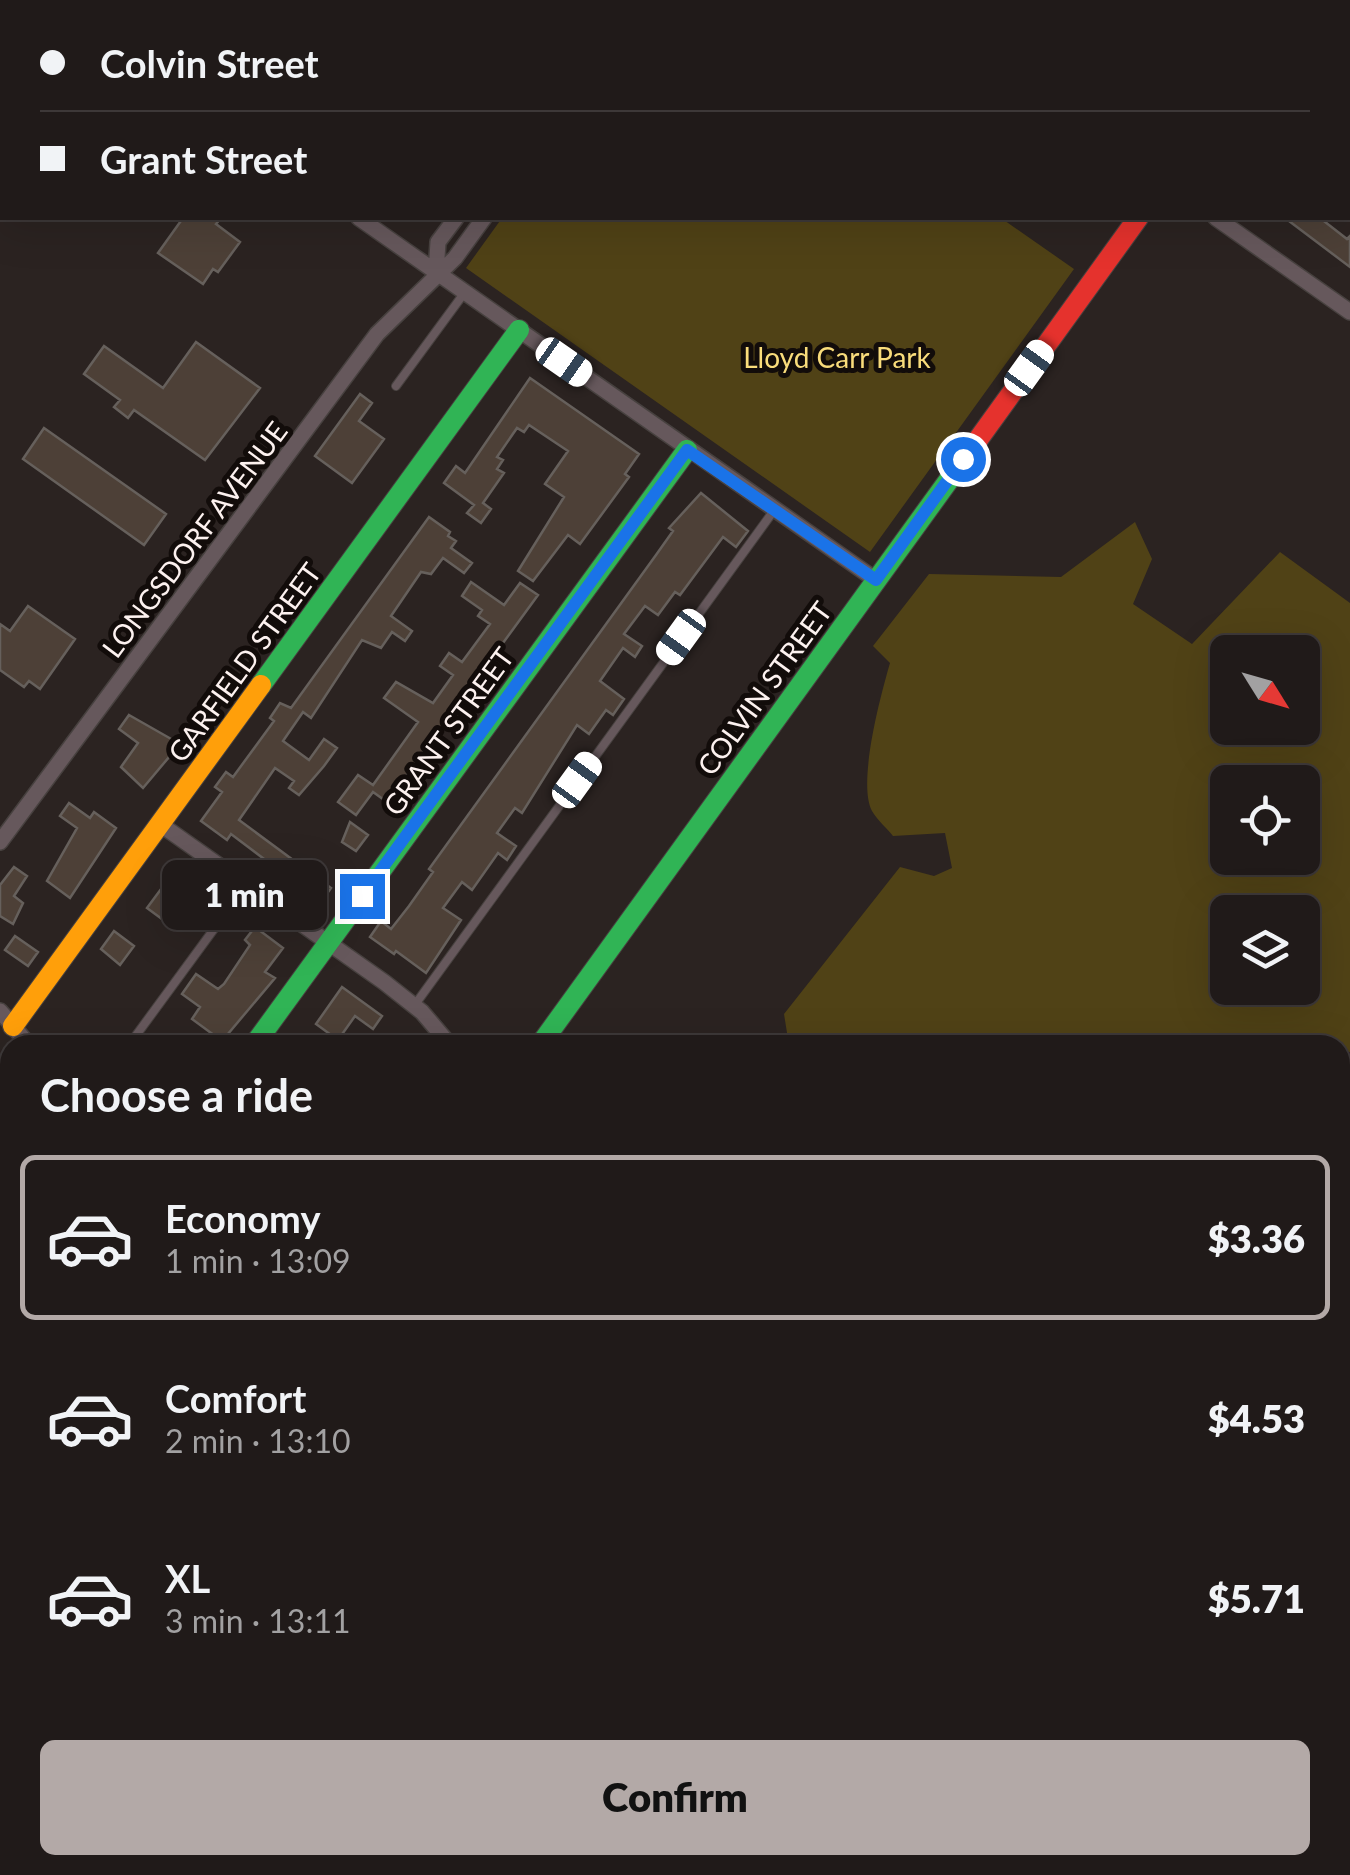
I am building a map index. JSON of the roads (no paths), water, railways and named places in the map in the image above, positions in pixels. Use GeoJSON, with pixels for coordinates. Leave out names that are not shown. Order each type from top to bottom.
{"type":"FeatureCollection","features":[{"type":"Feature","properties":{"kind":"street"},"geometry":{"type":"LineString","coordinates":[[362,220],[876,580]]}},
{"type":"Feature","properties":{"kind":"street","name":"LONGSDORF AVENUE"},"geometry":{"type":"LineString","coordinates":[[436,272],[438,242],[454,220]]}},
{"type":"Feature","properties":{"kind":"street","name":"LONGSDORF AVENUE"},"geometry":{"type":"LineString","coordinates":[[0,842],[377,334],[436,272],[455,258],[483,220]]}},
{"type":"Feature","properties":{"kind":"street","name":"COLVIN STREET"},"geometry":{"type":"LineString","coordinates":[[547,1035],[1137,220]]}},
{"type":"Feature","properties":{"kind":"street"},"geometry":{"type":"LineString","coordinates":[[1219,220],[1350,312]]}},
{"type":"Feature","properties":{"kind":"street","name":"GARFIELD STREET"},"geometry":{"type":"LineString","coordinates":[[7,1019],[160,824],[518,330]]}},
{"type":"Feature","properties":{"kind":"street","name":"GRANT STREET"},"geometry":{"type":"LineString","coordinates":[[261,1035],[687,450]]}},
{"type":"Feature","properties":{"kind":"street"},"geometry":{"type":"LineString","coordinates":[[160,824],[414,1006],[441,1035]]}},
{"type":"Feature","properties":{"kind":"lane"},"geometry":{"type":"LineString","coordinates":[[396,386],[465,292]]}},
{"type":"Feature","properties":{"kind":"lane"},"geometry":{"type":"LineString","coordinates":[[414,1006],[774,509]]}},
{"type":"Feature","properties":{"kind":"lane"},"geometry":{"type":"LineString","coordinates":[[136,1035],[247,884]]}},
{"type":"Feature","properties":{"kind":"park label","name":"Lloyd Carr Park"},"geometry":{"type":"Point","coordinates":[837,357]}}]}
